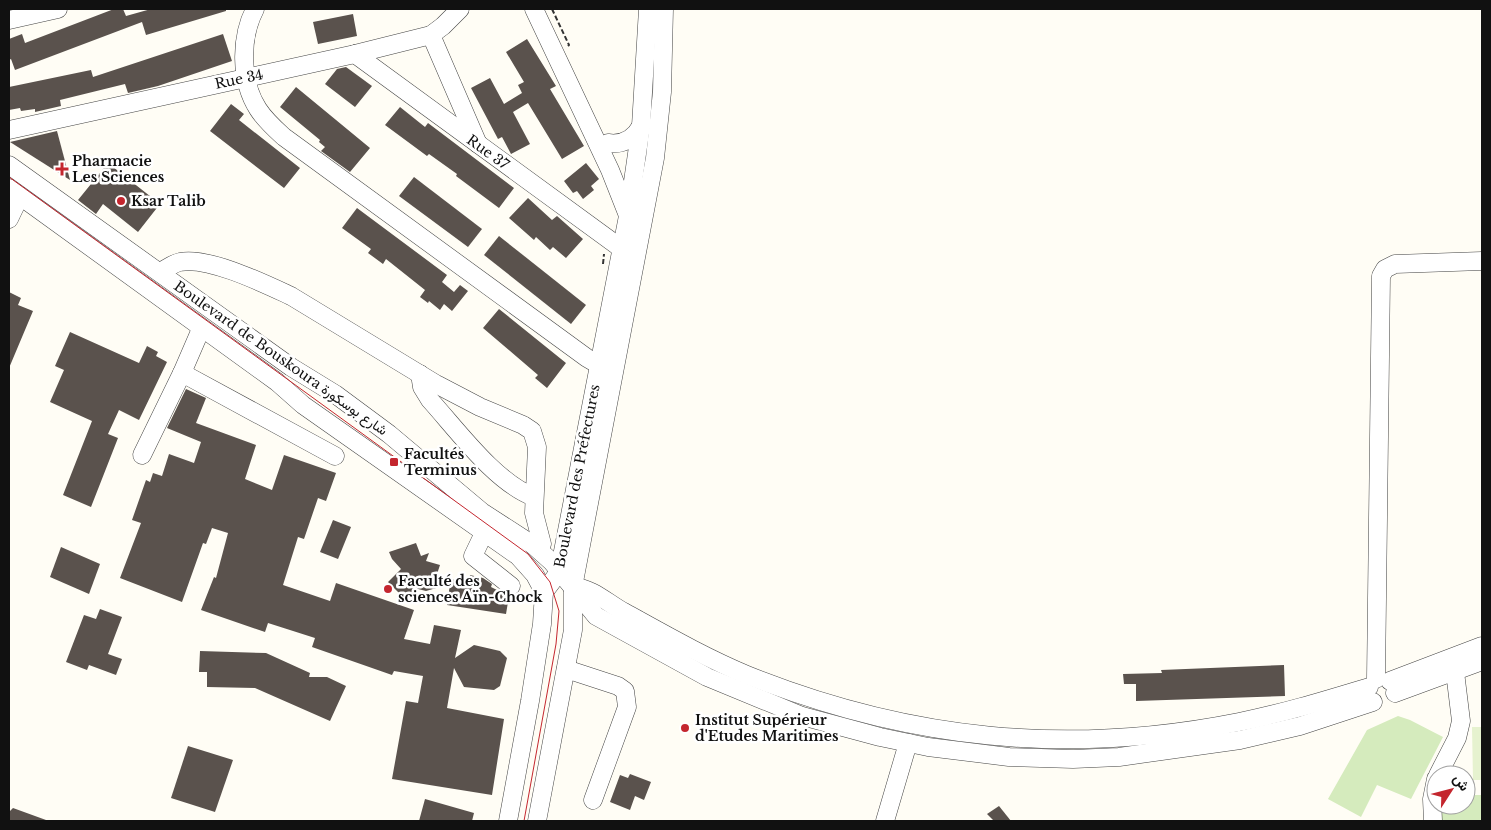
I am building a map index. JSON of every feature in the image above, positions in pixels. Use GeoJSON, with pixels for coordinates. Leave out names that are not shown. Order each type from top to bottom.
{"type":"FeatureCollection","features":[{"type":"Feature","properties":{"kind":"street"},"geometry":{"type":"LineString","coordinates":[[9,20],[58,9]]}},
{"type":"Feature","properties":{"kind":"street"},"geometry":{"type":"LineString","coordinates":[[255,9],[245,37],[246,78],[257,108],[267,122],[284,137],[599,365]]}},
{"type":"Feature","properties":{"kind":"street","name":"Rue 34"},"geometry":{"type":"LineString","coordinates":[[9,130],[355,54],[431,34],[444,26],[460,9]]}},
{"type":"Feature","properties":{"kind":"street"},"geometry":{"type":"LineString","coordinates":[[534,9],[610,170],[628,216],[634,223],[643,226]]}},
{"type":"Feature","properties":{"kind":"street"},"geometry":{"type":"LineString","coordinates":[[544,9],[631,193],[636,199],[646,203]]}},
{"type":"Feature","properties":{"kind":"street","name":"Boulevard des Préfectures"},"geometry":{"type":"LineString","coordinates":[[544,592],[559,572],[628,216],[641,126],[648,9]]}},
{"type":"Feature","properties":{"kind":"street","name":"Boulevard des Préfectures"},"geometry":{"type":"LineString","coordinates":[[537,821],[573,630],[573,586],[655,158],[662,92],[664,9]]}},
{"type":"Feature","properties":{"kind":"street"},"geometry":{"type":"LineString","coordinates":[[431,34],[478,144]]}},
{"type":"Feature","properties":{"kind":"street","name":"Rue 37"},"geometry":{"type":"LineString","coordinates":[[355,54],[622,248]]}},
{"type":"Feature","properties":{"kind":"street"},"geometry":{"type":"LineString","coordinates":[[608,142],[625,142],[634,136],[641,126]]}},
{"type":"Feature","properties":{"kind":"street","name":"Boulevard de Bouskoura شارع بوسكورة"},"geometry":{"type":"LineString","coordinates":[[9,165],[291,367],[335,394],[389,434],[482,512],[538,544],[559,572],[573,586],[580,599],[596,616],[707,677],[750,696],[834,726],[908,743],[1009,757],[1073,759],[1119,757],[1240,740],[1300,726],[1380,688],[1482,646]]}},
{"type":"Feature","properties":{"kind":"street"},"geometry":{"type":"LineString","coordinates":[[9,219],[14,192]]}},
{"type":"Feature","properties":{"kind":"street","name":"Boulevard de Bouskoura شارع بوسكورة"},"geometry":{"type":"LineString","coordinates":[[14,192],[277,382],[303,405],[523,560],[535,575],[544,592]]}},
{"type":"Feature","properties":{"kind":"street"},"geometry":{"type":"LineString","coordinates":[[160,272],[179,262],[198,261],[268,285],[291,296],[458,396],[523,425],[532,431],[537,447],[534,497],[538,544],[557,537],[568,526]]}},
{"type":"Feature","properties":{"kind":"street"},"geometry":{"type":"LineString","coordinates":[[1380,688],[1382,276],[1385,269],[1394,264],[1482,261]]}},
{"type":"Feature","properties":{"kind":"street"},"geometry":{"type":"LineString","coordinates":[[142,455],[202,329]]}},
{"type":"Feature","properties":{"kind":"street"},"geometry":{"type":"LineString","coordinates":[[182,373],[335,456]]}},
{"type":"Feature","properties":{"kind":"street"},"geometry":{"type":"LineString","coordinates":[[420,374],[422,387],[430,400],[499,475],[515,488],[534,497]]}},
{"type":"Feature","properties":{"kind":"street"},"geometry":{"type":"LineString","coordinates":[[484,533],[473,556],[511,586]]}},
{"type":"Feature","properties":{"kind":"street","name":"Boulevard de Bouskoura شارع بوسكورة"},"geometry":{"type":"LineString","coordinates":[[573,586],[586,588],[606,602],[702,654],[789,691],[880,718],[974,734],[1068,741],[1116,739],[1180,732],[1284,712],[1380,688],[1456,672],[1482,661]]}},
{"type":"Feature","properties":{"kind":"street"},"geometry":{"type":"LineString","coordinates":[[508,821],[533,682],[542,624],[544,592]]}},
{"type":"Feature","properties":{"kind":"street"},"geometry":{"type":"LineString","coordinates":[[573,630],[583,620],[596,616]]}},
{"type":"Feature","properties":{"kind":"street"},"geometry":{"type":"LineString","coordinates":[[566,669],[618,686],[626,691],[627,707],[593,800]]}},
{"type":"Feature","properties":{"kind":"street"},"geometry":{"type":"LineString","coordinates":[[1443,765],[1457,738],[1461,721],[1456,672]]}},
{"type":"Feature","properties":{"kind":"street"},"geometry":{"type":"LineString","coordinates":[[885,821],[908,743]]}},
{"type":"Feature","properties":{"kind":"path"},"geometry":{"type":"LineString","coordinates":[[602,266],[607,238]]}},
{"type":"Feature","properties":{"kind":"green space"},"geometry":{"type":"Polygon","coordinates":[[[1398,716],[1443,737],[1429,765],[1426,765],[1426,770],[1411,799],[1377,785],[1361,817],[1328,799],[1367,730],[1398,716]]]}},
{"type":"Feature","properties":{"kind":"green space"},"geometry":{"type":"Polygon","coordinates":[[[1472,727],[1482,727],[1482,780],[1476,780],[1476,765],[1473,765],[1472,727]]]}},
{"type":"Feature","properties":{"kind":"green space"},"geometry":{"type":"Polygon","coordinates":[[[1476,795],[1482,795],[1482,821],[1438,821],[1438,815],[1476,815],[1476,795]]]}},
{"type":"Feature","properties":{"kind":"building"},"geometry":{"type":"Polygon","coordinates":[[[114,9],[123,9],[126,16],[151,9],[226,9],[226,11],[146,35],[142,22],[15,70],[11,59],[9,60],[9,39],[22,34],[25,43],[114,9]]]}},
{"type":"Feature","properties":{"kind":"building"},"geometry":{"type":"Polygon","coordinates":[[[353,14],[357,36],[318,44],[313,22],[353,14]]]}},
{"type":"Feature","properties":{"kind":"building"},"geometry":{"type":"Polygon","coordinates":[[[223,34],[232,61],[158,86],[128,93],[125,84],[60,100],[61,106],[35,112],[35,109],[21,111],[20,108],[9,110],[9,87],[91,70],[93,77],[223,34]]]}},
{"type":"Feature","properties":{"kind":"building"},"geometry":{"type":"Polygon","coordinates":[[[527,39],[556,86],[550,89],[584,146],[562,159],[528,103],[513,112],[530,144],[511,154],[502,137],[498,139],[471,88],[490,78],[504,104],[522,93],[518,85],[524,82],[506,52],[527,39]]]}},
{"type":"Feature","properties":{"kind":"building"},"geometry":{"type":"Polygon","coordinates":[[[346,67],[372,86],[355,107],[325,84],[337,69],[346,67]]]}},
{"type":"Feature","properties":{"kind":"building"},"geometry":{"type":"Polygon","coordinates":[[[296,87],[370,148],[350,172],[321,151],[325,147],[319,142],[320,140],[280,107],[296,87]]]}},
{"type":"Feature","properties":{"kind":"building"},"geometry":{"type":"Polygon","coordinates":[[[231,104],[244,114],[239,120],[300,168],[284,188],[210,131],[231,104]]]}},
{"type":"Feature","properties":{"kind":"building"},"geometry":{"type":"Polygon","coordinates":[[[400,107],[425,127],[428,123],[514,188],[499,208],[456,176],[457,174],[429,154],[427,156],[385,125],[400,107]]]}},
{"type":"Feature","properties":{"kind":"building"},"geometry":{"type":"Polygon","coordinates":[[[57,131],[70,180],[10,142],[57,131]]]}},
{"type":"Feature","properties":{"kind":"building"},"geometry":{"type":"Polygon","coordinates":[[[108,163],[160,204],[138,232],[103,204],[96,214],[78,200],[108,163]]]}},
{"type":"Feature","properties":{"kind":"building"},"geometry":{"type":"Polygon","coordinates":[[[586,163],[599,179],[591,186],[594,190],[583,199],[577,191],[573,193],[564,181],[586,163]]]}},
{"type":"Feature","properties":{"kind":"building"},"geometry":{"type":"Polygon","coordinates":[[[414,177],[482,229],[468,247],[399,196],[414,177]]]}},
{"type":"Feature","properties":{"kind":"building"},"geometry":{"type":"Polygon","coordinates":[[[528,198],[552,220],[557,216],[583,239],[566,258],[553,247],[550,250],[536,237],[534,240],[509,218],[528,198]]]}},
{"type":"Feature","properties":{"kind":"building"},"geometry":{"type":"Polygon","coordinates":[[[357,208],[447,275],[442,282],[454,292],[460,285],[468,291],[452,311],[444,304],[440,310],[429,301],[428,303],[420,297],[425,290],[386,259],[383,264],[368,253],[371,249],[342,228],[357,208]]]}},
{"type":"Feature","properties":{"kind":"building"},"geometry":{"type":"Polygon","coordinates":[[[499,236],[586,305],[571,324],[484,255],[499,236]]]}},
{"type":"Feature","properties":{"kind":"building"},"geometry":{"type":"Polygon","coordinates":[[[9,292],[21,298],[18,305],[33,311],[9,368],[9,292]]]}},
{"type":"Feature","properties":{"kind":"building"},"geometry":{"type":"Polygon","coordinates":[[[499,309],[566,363],[547,388],[535,378],[538,375],[483,328],[499,309]]]}},
{"type":"Feature","properties":{"kind":"building"},"geometry":{"type":"Polygon","coordinates":[[[70,332],[139,363],[147,346],[158,352],[156,356],[167,362],[139,420],[119,410],[108,434],[118,438],[91,507],[63,495],[92,421],[50,402],[64,370],[55,366],[70,332]]]}},
{"type":"Feature","properties":{"kind":"building"},"geometry":{"type":"Polygon","coordinates":[[[186,389],[206,398],[196,423],[256,445],[245,479],[272,490],[284,455],[336,473],[326,501],[318,498],[304,539],[298,537],[283,585],[330,601],[336,583],[414,610],[404,639],[430,644],[434,625],[461,630],[455,658],[474,645],[500,651],[507,658],[500,686],[494,690],[464,687],[454,668],[447,708],[504,719],[492,795],[392,779],[406,701],[418,703],[423,676],[394,671],[392,675],[312,647],[315,638],[268,623],[265,632],[201,610],[214,577],[216,578],[228,533],[212,528],[206,544],[203,543],[182,602],[120,578],[141,523],[132,520],[146,480],[150,482],[153,473],[162,476],[169,454],[194,463],[201,442],[167,428],[186,389]]]}},
{"type":"Feature","properties":{"kind":"building"},"geometry":{"type":"Polygon","coordinates":[[[333,520],[351,527],[338,559],[320,552],[333,520]]]}},
{"type":"Feature","properties":{"kind":"building"},"geometry":{"type":"Polygon","coordinates":[[[416,543],[421,556],[429,553],[426,561],[440,565],[436,577],[469,582],[470,575],[483,578],[492,584],[491,587],[509,596],[506,614],[447,605],[450,584],[426,591],[414,588],[409,603],[388,582],[401,569],[392,559],[389,552],[416,543]]]}},
{"type":"Feature","properties":{"kind":"building"},"geometry":{"type":"Polygon","coordinates":[[[61,547],[100,564],[89,594],[50,577],[61,547]]]}},
{"type":"Feature","properties":{"kind":"building"},"geometry":{"type":"Polygon","coordinates":[[[100,609],[122,617],[108,654],[122,659],[116,675],[89,665],[87,670],[66,662],[84,615],[96,619],[100,609]]]}},
{"type":"Feature","properties":{"kind":"building"},"geometry":{"type":"Polygon","coordinates":[[[200,651],[266,653],[310,673],[309,677],[327,677],[346,686],[330,721],[255,688],[207,687],[207,672],[199,672],[200,651]]]}},
{"type":"Feature","properties":{"kind":"building"},"geometry":{"type":"Polygon","coordinates":[[[1284,665],[1285,696],[1136,701],[1136,684],[1124,684],[1123,674],[1162,673],[1161,670],[1284,665]]]}},
{"type":"Feature","properties":{"kind":"building"},"geometry":{"type":"Polygon","coordinates":[[[188,746],[233,760],[215,812],[171,798],[188,746]]]}},
{"type":"Feature","properties":{"kind":"building"},"geometry":{"type":"Polygon","coordinates":[[[630,774],[651,782],[644,800],[635,796],[630,810],[610,802],[620,775],[628,778],[630,774]]]}},
{"type":"Feature","properties":{"kind":"building"},"geometry":{"type":"Polygon","coordinates":[[[425,799],[474,813],[472,821],[419,821],[425,799]]]}},
{"type":"Feature","properties":{"kind":"building"},"geometry":{"type":"Polygon","coordinates":[[[999,806],[1011,821],[994,821],[987,814],[999,806]]]}},
{"type":"Feature","properties":{"kind":"building"},"geometry":{"type":"Polygon","coordinates":[[[13,808],[46,821],[9,821],[9,812],[13,808]]]}},
{"type":"Feature","properties":{"kind":"tram line"},"geometry":{"type":"LineString","coordinates":[[9,177],[528,554],[550,582],[559,611],[556,644],[524,821]]}},
{"type":"Feature","properties":{"kind":"place","name":"Pharmacie Les Sciences"},"geometry":{"type":"Point","coordinates":[62,169]}},
{"type":"Feature","properties":{"kind":"place","name":"Ksar Talib"},"geometry":{"type":"Point","coordinates":[121,201]}},
{"type":"Feature","properties":{"kind":"place","name":"Facultés Terminus"},"geometry":{"type":"Point","coordinates":[394,462]}},
{"type":"Feature","properties":{"kind":"place","name":"Faculté des sciences Aïn-Chock"},"geometry":{"type":"Point","coordinates":[388,589]}},
{"type":"Feature","properties":{"kind":"place","name":"Institut Supérieur d'Etudes Maritimes"},"geometry":{"type":"Point","coordinates":[685,728]}}]}
